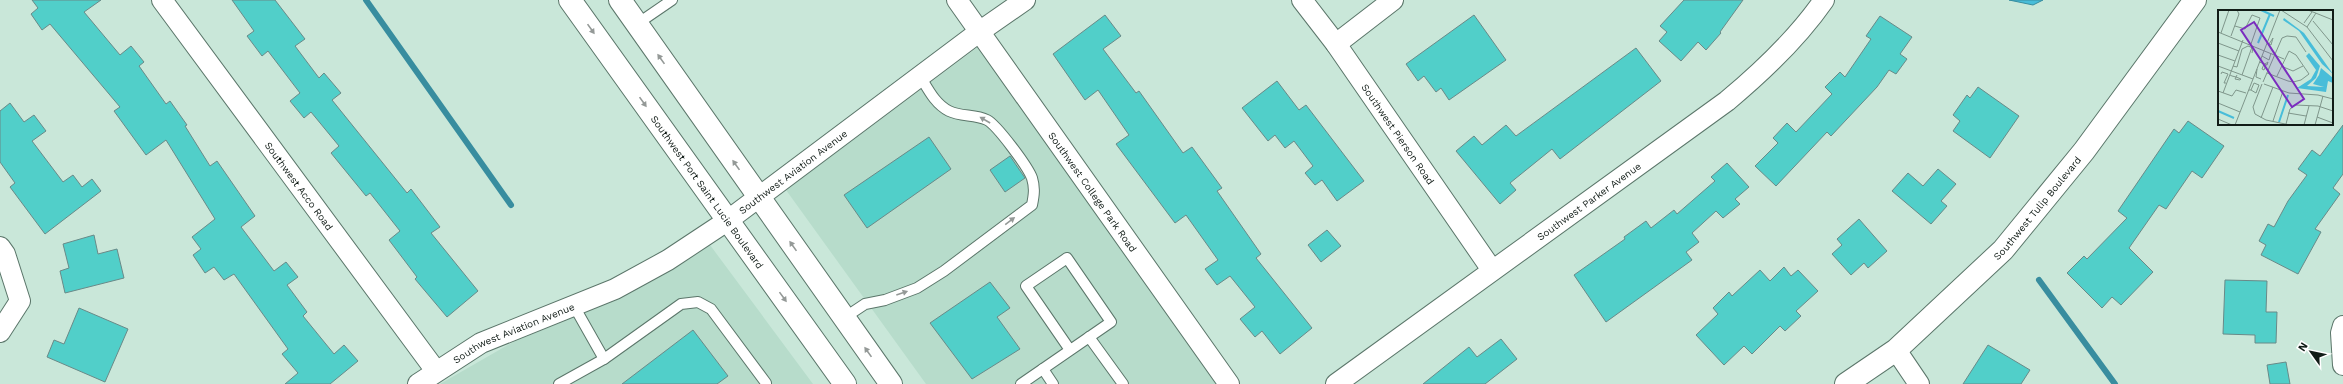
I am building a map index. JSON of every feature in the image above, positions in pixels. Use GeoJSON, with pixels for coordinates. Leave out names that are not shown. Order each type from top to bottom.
{"type":"FeatureCollection","features":[{"type":"Feature","properties":{"kind":"main road","name":"Southwest Port Saint Lucie Boulevard"},"geometry":{"type":"LineString","coordinates":[[570,0],[845,384]]}},
{"type":"Feature","properties":{"kind":"main road"},"geometry":{"type":"LineString","coordinates":[[620,0],[890,384]]}},
{"type":"Feature","properties":{"kind":"main road","name":"Southwest Tulip Boulevard"},"geometry":{"type":"LineString","coordinates":[[1846,384],[1896,350],[2002,250],[2084,151],[2195,0]]}},
{"type":"Feature","properties":{"kind":"street","name":"Southwest Acco Road"},"geometry":{"type":"LineString","coordinates":[[162,0],[436,371]]}},
{"type":"Feature","properties":{"kind":"street","name":"Southwest College Park Road"},"geometry":{"type":"LineString","coordinates":[[957,0],[1229,384]]}},
{"type":"Feature","properties":{"kind":"street","name":"Southwest Aviation Avenue"},"geometry":{"type":"LineString","coordinates":[[418,384],[481,343],[615,289],[668,260],[727,221],[920,76],[1025,0]]}},
{"type":"Feature","properties":{"kind":"street","name":"Southwest Pierson Road"},"geometry":{"type":"LineString","coordinates":[[1302,0],[1336,44],[1492,270]]}},
{"type":"Feature","properties":{"kind":"street"},"geometry":{"type":"LineString","coordinates":[[1336,44],[1393,0]]}},
{"type":"Feature","properties":{"kind":"street","name":"Southwest Parker Avenue"},"geometry":{"type":"LineString","coordinates":[[1336,384],[1727,101],[1783,50],[1799,33],[1824,0]]}},
{"type":"Feature","properties":{"kind":"street"},"geometry":{"type":"LineString","coordinates":[[0,247],[5,254],[20,301],[0,332]]}},
{"type":"Feature","properties":{"kind":"street"},"geometry":{"type":"LineString","coordinates":[[2343,326],[2341,333],[2343,364]]}},
{"type":"Feature","properties":{"kind":"street"},"geometry":{"type":"LineString","coordinates":[[1896,350],[1919,384]]}},
{"type":"Feature","properties":{"kind":"lane"},"geometry":{"type":"LineString","coordinates":[[637,24],[672,0]]}},
{"type":"Feature","properties":{"kind":"lane"},"geometry":{"type":"LineString","coordinates":[[844,318],[865,304],[884,300],[917,288],[944,271],[1032,205],[1035,193],[1031,177],[1009,144],[989,122],[978,116],[964,116],[949,111],[935,101],[920,76]]}},
{"type":"Feature","properties":{"kind":"lane"},"geometry":{"type":"LineString","coordinates":[[1021,384],[1111,322],[1067,258],[1026,286],[1070,350]]}},
{"type":"Feature","properties":{"kind":"lane"},"geometry":{"type":"LineString","coordinates":[[559,384],[604,359],[681,304],[698,302],[711,309],[766,383]]}},
{"type":"Feature","properties":{"kind":"lane"},"geometry":{"type":"LineString","coordinates":[[574,306],[604,359]]}},
{"type":"Feature","properties":{"kind":"lane"},"geometry":{"type":"LineString","coordinates":[[1089,337],[1123,384]]}},
{"type":"Feature","properties":{"kind":"lane"},"geometry":{"type":"LineString","coordinates":[[1043,369],[1054,384]]}},
{"type":"Feature","properties":{"kind":"shaded area"},"geometry":{"type":"Polygon","coordinates":[[[978,47],[1216,384],[926,384],[786,190],[978,47]]]}},
{"type":"Feature","properties":{"kind":"shaded area"},"geometry":{"type":"Polygon","coordinates":[[[710,245],[813,384],[440,384],[515,341],[621,298],[674,269],[710,245]]]}},
{"type":"Feature","properties":{"kind":"water"},"geometry":{"type":"Polygon","coordinates":[[[2009,0],[2043,0],[2033,5],[2009,0]]]}},
{"type":"Feature","properties":{"kind":"building"},"geometry":{"type":"Polygon","coordinates":[[[32,0],[101,0],[84,12],[120,55],[131,46],[144,62],[139,66],[166,104],[170,101],[187,125],[185,126],[210,166],[217,161],[255,216],[241,227],[274,271],[286,262],[298,277],[287,285],[307,312],[303,316],[334,354],[344,345],[358,361],[330,384],[285,384],[298,373],[282,354],[288,349],[234,274],[224,280],[214,267],[205,273],[193,255],[201,249],[192,237],[215,219],[166,140],[146,155],[114,111],[120,107],[50,24],[42,30],[31,14],[38,8],[32,0]]]}},
{"type":"Feature","properties":{"kind":"building"},"geometry":{"type":"Polygon","coordinates":[[[232,0],[275,0],[305,39],[295,46],[319,78],[324,73],[341,93],[332,100],[407,193],[411,189],[440,227],[431,233],[478,291],[447,317],[415,279],[417,277],[389,240],[400,231],[370,193],[366,196],[331,153],[339,146],[311,112],[304,118],[290,101],[300,93],[268,51],[262,56],[247,36],[254,31],[232,0]]]}},
{"type":"Feature","properties":{"kind":"building"},"geometry":{"type":"Polygon","coordinates":[[[1684,0],[1743,0],[1720,32],[1721,33],[1706,50],[1698,42],[1681,61],[1659,41],[1667,32],[1660,26],[1684,0]]]}},
{"type":"Feature","properties":{"kind":"building"},"geometry":{"type":"Polygon","coordinates":[[[1105,15],[1121,36],[1103,49],[1136,93],[1139,91],[1183,153],[1192,147],[1222,188],[1217,191],[1261,254],[1256,258],[1312,328],[1280,354],[1262,331],[1255,337],[1240,319],[1255,307],[1230,276],[1217,285],[1205,269],[1218,260],[1186,215],[1175,223],[1116,144],[1129,135],[1098,90],[1085,100],[1053,54],[1105,15]]]}},
{"type":"Feature","properties":{"kind":"building"},"geometry":{"type":"Polygon","coordinates":[[[1474,15],[1506,60],[1449,100],[1441,88],[1436,92],[1424,76],[1418,81],[1406,64],[1474,15]]]}},
{"type":"Feature","properties":{"kind":"building"},"geometry":{"type":"Polygon","coordinates":[[[1880,16],[1912,37],[1900,54],[1907,59],[1896,74],[1889,70],[1877,87],[1831,136],[1827,132],[1776,186],[1755,166],[1778,143],[1773,138],[1787,123],[1796,132],[1832,94],[1825,87],[1840,72],[1845,77],[1871,39],[1866,36],[1880,16]]]}},
{"type":"Feature","properties":{"kind":"building"},"geometry":{"type":"Polygon","coordinates":[[[1636,48],[1661,81],[1560,159],[1552,149],[1510,183],[1516,190],[1500,204],[1456,151],[1474,136],[1482,145],[1506,125],[1516,136],[1636,48]]]}},
{"type":"Feature","properties":{"kind":"building"},"geometry":{"type":"Polygon","coordinates":[[[1277,81],[1299,110],[1306,105],[1364,181],[1337,201],[1322,180],[1315,185],[1305,173],[1313,166],[1294,141],[1285,148],[1275,135],[1268,141],[1242,108],[1277,81]]]}},
{"type":"Feature","properties":{"kind":"building"},"geometry":{"type":"Polygon","coordinates":[[[1978,87],[2019,116],[1990,158],[1953,131],[1960,121],[1953,115],[1967,95],[1970,98],[1978,87]]]}},
{"type":"Feature","properties":{"kind":"building"},"geometry":{"type":"Polygon","coordinates":[[[10,103],[24,122],[34,115],[46,131],[32,141],[63,182],[73,175],[82,187],[92,179],[101,191],[45,234],[10,187],[15,183],[0,162],[0,111],[10,103]]]}},
{"type":"Feature","properties":{"kind":"building"},"geometry":{"type":"Polygon","coordinates":[[[2188,121],[2224,146],[2202,178],[2192,171],[2166,209],[2159,205],[2129,248],[2153,272],[2121,305],[2112,297],[2102,308],[2067,273],[2084,256],[2087,259],[2127,218],[2118,211],[2174,129],[2179,133],[2188,121]]]}},
{"type":"Feature","properties":{"kind":"building"},"geometry":{"type":"Polygon","coordinates":[[[2343,125],[2343,174],[2333,188],[2340,194],[2315,229],[2321,232],[2298,274],[2261,255],[2266,245],[2259,241],[2268,224],[2274,227],[2288,201],[2307,175],[2298,169],[2312,150],[2320,156],[2343,125]]]}},
{"type":"Feature","properties":{"kind":"building"},"geometry":{"type":"Polygon","coordinates":[[[929,137],[951,169],[867,228],[844,195],[929,137]]]}},
{"type":"Feature","properties":{"kind":"building"},"geometry":{"type":"Polygon","coordinates":[[[1010,156],[1025,178],[1005,192],[990,170],[1010,156]]]}},
{"type":"Feature","properties":{"kind":"building"},"geometry":{"type":"Polygon","coordinates":[[[1727,163],[1749,187],[1735,199],[1740,204],[1723,218],[1716,211],[1692,233],[1699,242],[1686,252],[1692,260],[1606,322],[1574,275],[1625,239],[1624,237],[1646,221],[1651,228],[1674,210],[1677,214],[1715,181],[1711,177],[1727,163]]]}},
{"type":"Feature","properties":{"kind":"building"},"geometry":{"type":"Polygon","coordinates":[[[1938,169],[1956,184],[1941,201],[1947,206],[1931,224],[1892,191],[1908,173],[1923,186],[1938,169]]]}},
{"type":"Feature","properties":{"kind":"building"},"geometry":{"type":"Polygon","coordinates":[[[1859,219],[1887,251],[1868,268],[1864,263],[1851,275],[1832,254],[1842,245],[1837,239],[1859,219]]]}},
{"type":"Feature","properties":{"kind":"building"},"geometry":{"type":"Polygon","coordinates":[[[1327,230],[1341,246],[1321,262],[1308,245],[1327,230]]]}},
{"type":"Feature","properties":{"kind":"building"},"geometry":{"type":"Polygon","coordinates":[[[94,235],[98,254],[117,249],[124,278],[65,293],[60,271],[69,268],[63,244],[94,235]]]}},
{"type":"Feature","properties":{"kind":"building"},"geometry":{"type":"Polygon","coordinates":[[[1784,267],[1791,276],[1798,270],[1818,291],[1796,311],[1801,316],[1785,331],[1780,326],[1752,354],[1744,346],[1724,365],[1696,335],[1718,314],[1713,308],[1729,292],[1732,296],[1760,270],[1770,281],[1784,267]]]}},
{"type":"Feature","properties":{"kind":"building"},"geometry":{"type":"Polygon","coordinates":[[[2225,280],[2267,281],[2266,312],[2277,312],[2276,343],[2255,343],[2255,335],[2223,334],[2225,280]]]}},
{"type":"Feature","properties":{"kind":"building"},"geometry":{"type":"Polygon","coordinates":[[[990,282],[1010,308],[997,317],[1020,349],[972,379],[930,323],[990,282]]]}},
{"type":"Feature","properties":{"kind":"building"},"geometry":{"type":"Polygon","coordinates":[[[79,308],[128,329],[105,382],[47,357],[54,340],[64,344],[79,308]]]}},
{"type":"Feature","properties":{"kind":"building"},"geometry":{"type":"Polygon","coordinates":[[[693,330],[728,376],[717,384],[622,384],[693,330]]]}},
{"type":"Feature","properties":{"kind":"building"},"geometry":{"type":"Polygon","coordinates":[[[1501,339],[1517,359],[1485,384],[1423,384],[1469,347],[1477,357],[1501,339]]]}},
{"type":"Feature","properties":{"kind":"building"},"geometry":{"type":"Polygon","coordinates":[[[1988,345],[2030,370],[2021,384],[1963,384],[1988,345]]]}},
{"type":"Feature","properties":{"kind":"building"},"geometry":{"type":"Polygon","coordinates":[[[2286,362],[2290,384],[2270,384],[2267,365],[2286,362]]]}},
{"type":"Feature","properties":{"kind":"waterway"},"geometry":{"type":"LineString","coordinates":[[366,0],[511,205]]}},
{"type":"Feature","properties":{"kind":"waterway"},"geometry":{"type":"LineString","coordinates":[[2039,280],[2115,384]]}}]}
